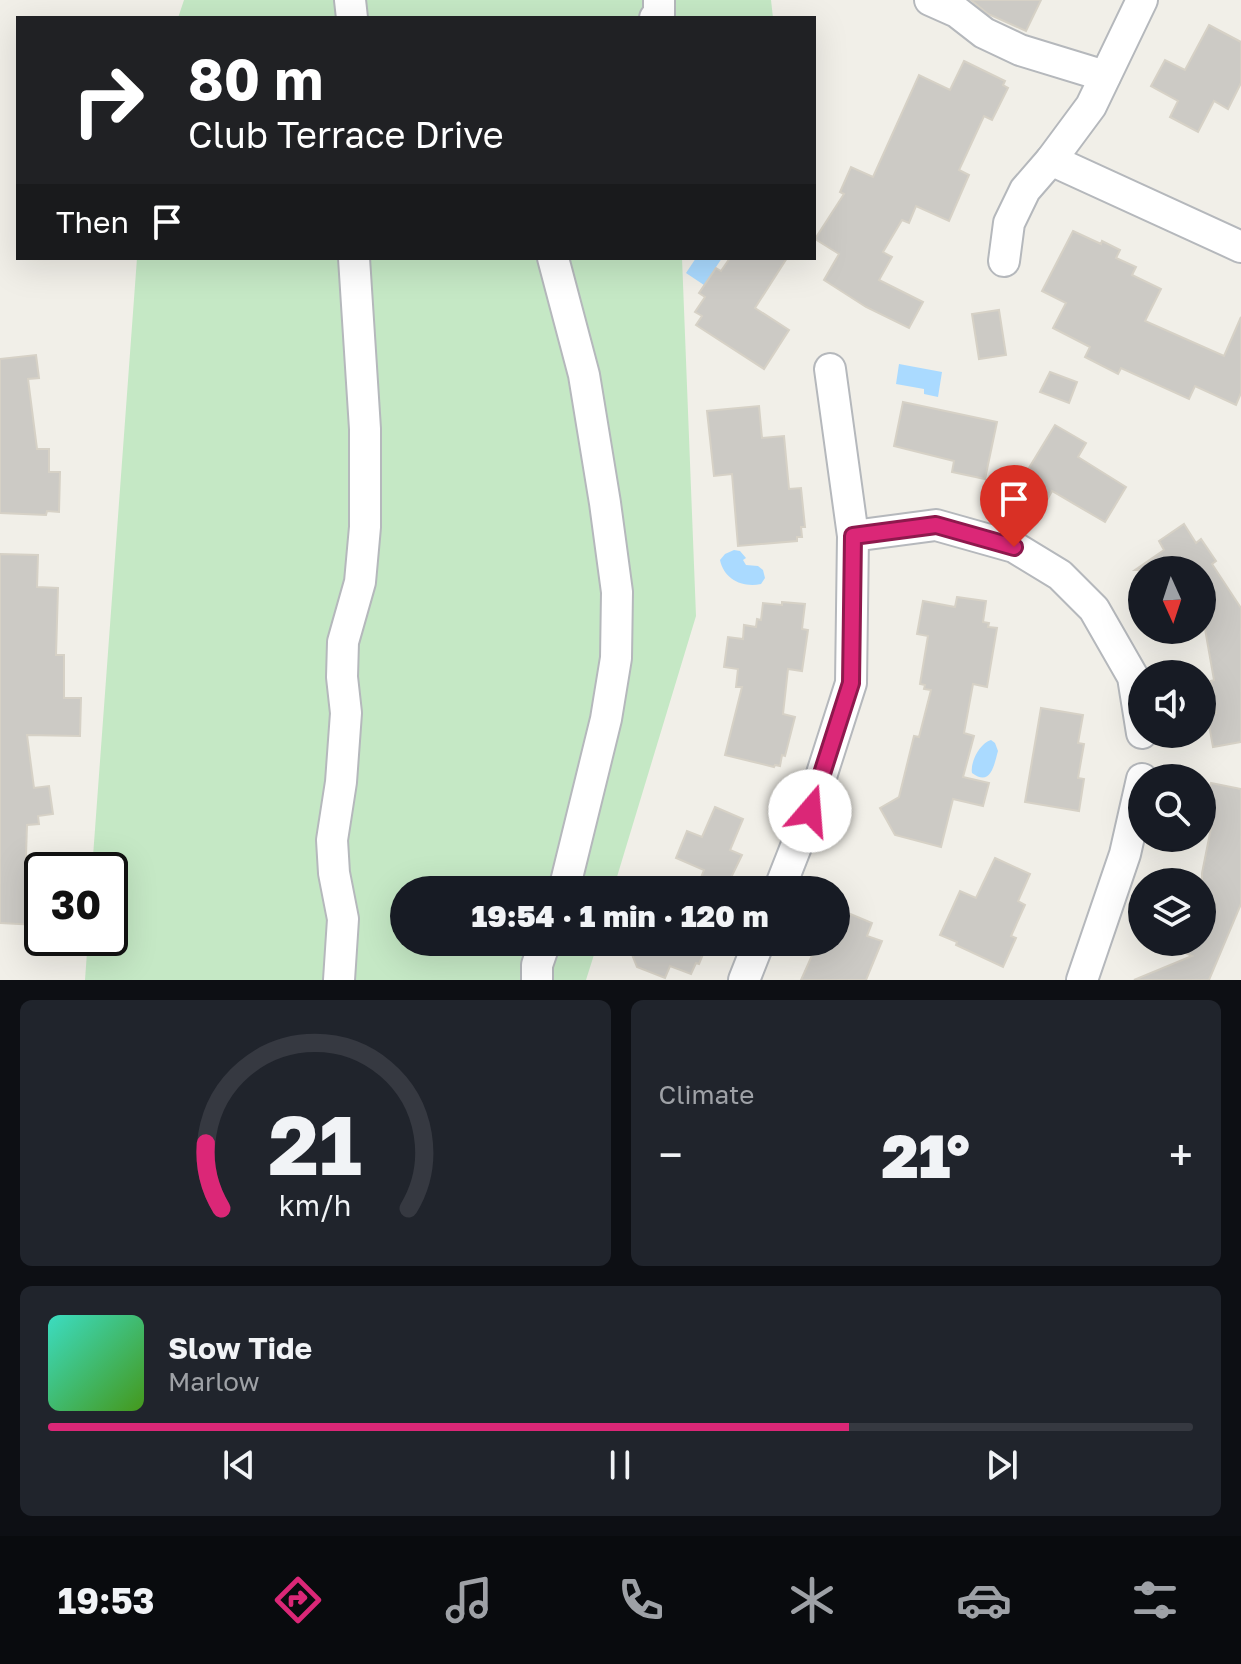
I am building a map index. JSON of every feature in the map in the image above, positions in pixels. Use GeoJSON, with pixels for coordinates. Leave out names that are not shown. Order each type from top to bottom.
{"type":"FeatureCollection","features":[{"type":"Feature","properties":{"kind":"street"},"geometry":{"type":"LineString","coordinates":[[930,0],[957,12],[984,33],[1020,50],[1105,76]]}},
{"type":"Feature","properties":{"kind":"street"},"geometry":{"type":"LineString","coordinates":[[1004,261],[1009,223],[1025,190],[1091,106],[1142,0]]}},
{"type":"Feature","properties":{"kind":"street"},"geometry":{"type":"LineString","coordinates":[[1051,160],[1241,247]]}},
{"type":"Feature","properties":{"kind":"street"},"geometry":{"type":"LineString","coordinates":[[339,980],[343,919],[334,873],[332,840],[341,782],[346,713],[342,677],[343,642],[360,582],[365,527],[365,429],[354,260]]}},
{"type":"Feature","properties":{"kind":"street"},"geometry":{"type":"LineString","coordinates":[[554,260],[584,375],[617,592],[616,658],[606,719],[567,876]]}},
{"type":"Feature","properties":{"kind":"street"},"geometry":{"type":"LineString","coordinates":[[784,876],[810,811],[851,683],[853,536],[830,369]]}},
{"type":"Feature","properties":{"kind":"street"},"geometry":{"type":"LineString","coordinates":[[853,536],[936,525],[1014,547],[1060,575],[1094,609],[1128,668]]}},
{"type":"Feature","properties":{"kind":"street"},"geometry":{"type":"LineString","coordinates":[[1082,980],[1128,841]]}},
{"type":"Feature","properties":{"kind":"street"},"geometry":{"type":"LineString","coordinates":[[537,980],[540,956]]}},
{"type":"Feature","properties":{"kind":"street"},"geometry":{"type":"LineString","coordinates":[[744,980],[753,956]]}},
{"type":"Feature","properties":{"kind":"green space"},"geometry":{"type":"Polygon","coordinates":[[[184,0],[771,0],[773,16],[179,16],[184,0]]]}},
{"type":"Feature","properties":{"kind":"green space"},"geometry":{"type":"Polygon","coordinates":[[[137,260],[682,260],[696,616],[617,876],[390,876],[390,956],[594,956],[586,980],[85,980],[87,956],[128,956],[128,852],[93,852],[137,260]]]}},
{"type":"Feature","properties":{"kind":"water"},"geometry":{"type":"Polygon","coordinates":[[[695,260],[721,260],[704,285],[686,273],[695,260]]]}},
{"type":"Feature","properties":{"kind":"water"},"geometry":{"type":"Polygon","coordinates":[[[899,364],[942,372],[938,397],[924,394],[924,389],[896,384],[899,364]]]}},
{"type":"Feature","properties":{"kind":"water"},"geometry":{"type":"Polygon","coordinates":[[[734,550],[740,551],[746,558],[743,560],[746,565],[758,566],[763,570],[765,578],[761,584],[735,581],[725,572],[720,560],[734,550]]]}},
{"type":"Feature","properties":{"kind":"water"},"geometry":{"type":"Polygon","coordinates":[[[991,740],[998,751],[995,762],[988,776],[978,777],[972,773],[974,759],[983,745],[991,740]]]}},
{"type":"Feature","properties":{"kind":"building"},"geometry":{"type":"Polygon","coordinates":[[[971,0],[1041,0],[1026,31],[988,14],[971,0]]]}},
{"type":"Feature","properties":{"kind":"building"},"geometry":{"type":"Polygon","coordinates":[[[1209,25],[1241,42],[1241,83],[1228,109],[1214,101],[1198,132],[1170,117],[1178,101],[1151,86],[1165,60],[1185,70],[1209,25]]]}},
{"type":"Feature","properties":{"kind":"building"},"geometry":{"type":"Polygon","coordinates":[[[964,61],[1005,81],[1003,85],[1008,88],[992,120],[984,116],[959,170],[969,175],[949,221],[916,206],[909,223],[902,220],[883,252],[892,257],[879,280],[923,302],[909,328],[866,307],[824,280],[839,254],[816,237],[844,194],[840,192],[851,167],[873,177],[919,75],[950,90],[964,61]]]}},
{"type":"Feature","properties":{"kind":"building"},"geometry":{"type":"Polygon","coordinates":[[[1073,231],[1120,250],[1116,258],[1136,267],[1132,275],[1161,289],[1145,321],[1224,356],[1241,317],[1241,393],[1236,405],[1195,386],[1189,399],[1121,368],[1118,374],[1085,357],[1090,347],[1053,328],[1066,303],[1042,291],[1073,231]]]}},
{"type":"Feature","properties":{"kind":"building"},"geometry":{"type":"Polygon","coordinates":[[[729,260],[786,260],[755,308],[789,330],[764,369],[696,325],[702,316],[695,312],[705,297],[699,293],[716,268],[721,271],[729,260]]]}},
{"type":"Feature","properties":{"kind":"building"},"geometry":{"type":"Polygon","coordinates":[[[999,310],[1006,355],[979,359],[972,314],[999,310]]]}},
{"type":"Feature","properties":{"kind":"building"},"geometry":{"type":"Polygon","coordinates":[[[36,355],[39,378],[28,379],[37,449],[49,449],[49,472],[60,472],[59,512],[47,511],[46,515],[0,513],[0,359],[36,355]]]}},
{"type":"Feature","properties":{"kind":"building"},"geometry":{"type":"Polygon","coordinates":[[[1050,372],[1077,382],[1069,403],[1040,392],[1050,372]]]}},
{"type":"Feature","properties":{"kind":"building"},"geometry":{"type":"Polygon","coordinates":[[[903,402],[997,422],[985,479],[952,472],[954,461],[894,446],[903,402]]]}},
{"type":"Feature","properties":{"kind":"building"},"geometry":{"type":"Polygon","coordinates":[[[759,406],[762,438],[784,436],[789,489],[801,488],[805,527],[801,527],[802,537],[797,537],[797,541],[738,546],[732,474],[714,476],[707,411],[759,406]]]}},
{"type":"Feature","properties":{"kind":"building"},"geometry":{"type":"Polygon","coordinates":[[[1055,425],[1086,443],[1078,457],[1126,487],[1105,522],[1052,491],[1046,502],[1018,486],[1055,425]]]}},
{"type":"Feature","properties":{"kind":"building"},"geometry":{"type":"Polygon","coordinates":[[[1184,524],[1196,543],[1201,539],[1213,556],[1155,556],[1164,550],[1159,541],[1184,524]]]}},
{"type":"Feature","properties":{"kind":"building"},"geometry":{"type":"Polygon","coordinates":[[[0,554],[38,555],[37,587],[58,588],[56,655],[64,655],[64,698],[81,698],[80,736],[27,735],[34,788],[49,786],[53,814],[38,816],[39,824],[27,825],[24,924],[0,923],[0,554]]]}},
{"type":"Feature","properties":{"kind":"building"},"geometry":{"type":"Polygon","coordinates":[[[1216,570],[1241,608],[1241,742],[1216,746],[1216,660],[1210,660],[1208,644],[1216,644],[1216,570]]]}},
{"type":"Feature","properties":{"kind":"building"},"geometry":{"type":"Polygon","coordinates":[[[957,597],[986,601],[983,622],[989,623],[988,627],[997,628],[987,687],[973,684],[964,733],[974,736],[963,777],[989,783],[983,806],[953,799],[941,847],[895,835],[880,808],[899,797],[914,736],[919,737],[931,690],[924,689],[925,685],[920,684],[928,636],[917,634],[923,601],[955,607],[957,597]]]}},
{"type":"Feature","properties":{"kind":"building"},"geometry":{"type":"Polygon","coordinates":[[[782,602],[805,604],[802,629],[808,630],[802,671],[788,669],[783,714],[795,717],[785,756],[782,755],[780,766],[774,767],[725,755],[742,687],[736,687],[738,669],[724,667],[728,637],[743,639],[744,625],[756,627],[757,619],[761,620],[763,603],[782,605],[782,602]]]}},
{"type":"Feature","properties":{"kind":"building"},"geometry":{"type":"Polygon","coordinates":[[[1041,708],[1083,715],[1078,743],[1084,744],[1078,778],[1084,779],[1079,811],[1025,802],[1041,708]]]}},
{"type":"Feature","properties":{"kind":"building"},"geometry":{"type":"Polygon","coordinates":[[[1216,784],[1241,789],[1241,904],[1209,980],[1134,980],[1192,956],[1216,956],[1216,868],[1203,868],[1206,852],[1216,852],[1216,784]]]}},
{"type":"Feature","properties":{"kind":"building"},"geometry":{"type":"Polygon","coordinates":[[[715,807],[743,819],[730,850],[742,855],[732,876],[702,876],[704,870],[676,858],[687,831],[702,837],[715,807]]]}},
{"type":"Feature","properties":{"kind":"building"},"geometry":{"type":"Polygon","coordinates":[[[995,858],[1030,874],[1018,901],[1025,905],[1011,936],[1016,938],[1003,967],[940,935],[960,891],[976,898],[995,858]]]}},
{"type":"Feature","properties":{"kind":"building"},"geometry":{"type":"Polygon","coordinates":[[[850,914],[872,923],[867,936],[882,941],[866,980],[801,980],[812,956],[850,956],[850,914]]]}},
{"type":"Feature","properties":{"kind":"building"},"geometry":{"type":"Polygon","coordinates":[[[633,956],[702,956],[691,974],[670,966],[665,978],[637,967],[633,956]]]}},
{"type":"Feature","properties":{"kind":"route"},"geometry":{"type":"LineString","coordinates":[[810,811],[851,683],[853,536],[936,525],[1014,547]]}}]}
